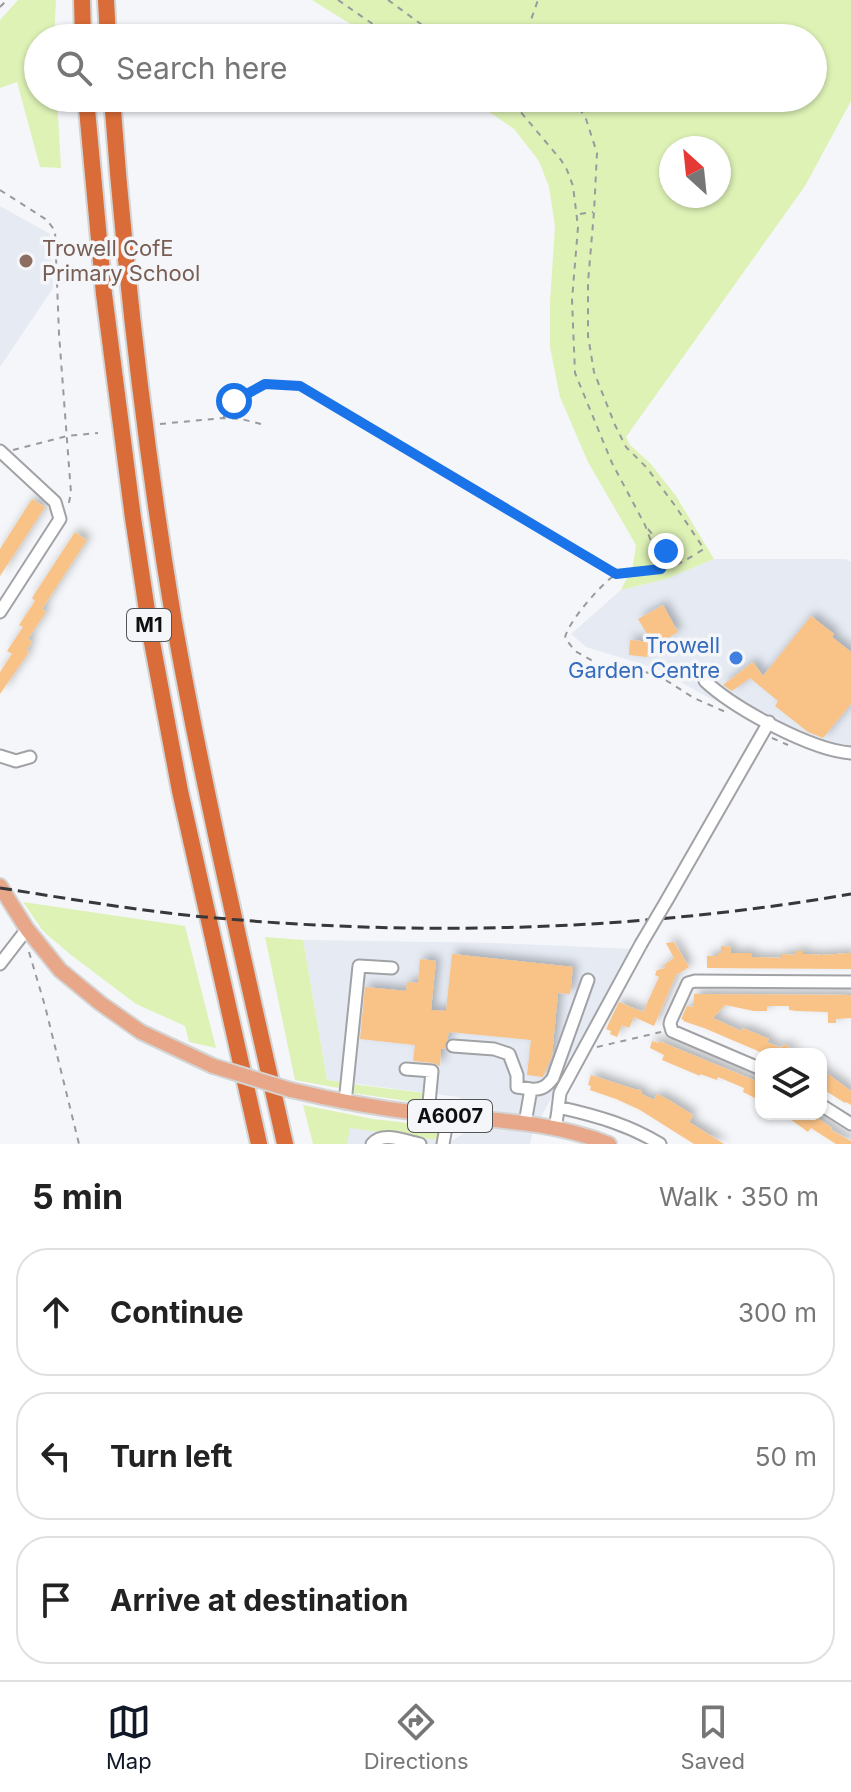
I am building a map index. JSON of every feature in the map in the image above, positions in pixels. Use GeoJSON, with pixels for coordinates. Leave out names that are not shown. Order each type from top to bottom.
{"type":"FeatureCollection","features":[{"type":"Feature","properties":{"kind":"highway"},"geometry":{"type":"LineString","coordinates":[[82,0],[83,24]]}},
{"type":"Feature","properties":{"kind":"highway"},"geometry":{"type":"LineString","coordinates":[[106,0],[107,24]]}},
{"type":"Feature","properties":{"kind":"highway","name":"M1"},"geometry":{"type":"LineString","coordinates":[[87,112],[104,294],[151,637],[180,791],[259,1144]]}},
{"type":"Feature","properties":{"kind":"highway","name":"M1"},"geometry":{"type":"LineString","coordinates":[[113,112],[141,394],[174,620],[218,847],[285,1144]]}},
{"type":"Feature","properties":{"kind":"main road","name":"A6007"},"geometry":{"type":"LineString","coordinates":[[0,886],[26,932],[60,970],[141,1032],[213,1066],[345,1103],[525,1123],[609,1144]]}},
{"type":"Feature","properties":{"kind":"street"},"geometry":{"type":"LineString","coordinates":[[0,612],[60,519],[55,502],[2,454]]}},
{"type":"Feature","properties":{"kind":"street"},"geometry":{"type":"LineString","coordinates":[[705,681],[752,714],[819,746],[851,753]]}},
{"type":"Feature","properties":{"kind":"street"},"geometry":{"type":"LineString","coordinates":[[555,1129],[560,1093],[641,944],[769,722]]}},
{"type":"Feature","properties":{"kind":"street"},"geometry":{"type":"LineString","coordinates":[[0,756],[16,761],[30,757]]}},
{"type":"Feature","properties":{"kind":"street"},"geometry":{"type":"LineString","coordinates":[[0,964],[26,932]]}},
{"type":"Feature","properties":{"kind":"street"},"geometry":{"type":"LineString","coordinates":[[345,1103],[359,966],[392,968]]}},
{"type":"Feature","properties":{"kind":"street"},"geometry":{"type":"LineString","coordinates":[[453,1046],[504,1051],[513,1060],[517,1087],[538,1090],[547,1086],[553,1078],[588,980]]}},
{"type":"Feature","properties":{"kind":"street"},"geometry":{"type":"LineString","coordinates":[[755,1066],[671,1029],[671,1020],[690,982],[851,982]]}},
{"type":"Feature","properties":{"kind":"street"},"geometry":{"type":"LineString","coordinates":[[406,1069],[432,1071],[428,1114]]}},
{"type":"Feature","properties":{"kind":"street"},"geometry":{"type":"LineString","coordinates":[[525,1123],[531,1089]]}},
{"type":"Feature","properties":{"kind":"street"},"geometry":{"type":"LineString","coordinates":[[558,1109],[609,1120],[660,1144]]}},
{"type":"Feature","properties":{"kind":"street"},"geometry":{"type":"LineString","coordinates":[[827,1109],[851,1124]]}},
{"type":"Feature","properties":{"kind":"street"},"geometry":{"type":"LineString","coordinates":[[443,1144],[448,1116]]}},
{"type":"Feature","properties":{"kind":"street"},"geometry":{"type":"LineString","coordinates":[[372,1144],[384,1137],[420,1144]]}},
{"type":"Feature","properties":{"kind":"path"},"geometry":{"type":"LineString","coordinates":[[0,7],[7,0]]}},
{"type":"Feature","properties":{"kind":"path"},"geometry":{"type":"LineString","coordinates":[[338,0],[373,24]]}},
{"type":"Feature","properties":{"kind":"path"},"geometry":{"type":"LineString","coordinates":[[388,0],[421,24]]}},
{"type":"Feature","properties":{"kind":"path"},"geometry":{"type":"LineString","coordinates":[[529,24],[538,0]]}},
{"type":"Feature","properties":{"kind":"path"},"geometry":{"type":"LineString","coordinates":[[521,112],[561,160],[573,186],[578,214],[572,300],[575,373],[612,463],[645,525],[661,569]]}},
{"type":"Feature","properties":{"kind":"path"},"geometry":{"type":"LineString","coordinates":[[223,418],[234,401],[265,384],[300,386],[616,574],[676,565],[704,549],[647,468],[626,447],[594,372],[588,336],[588,282],[597,153],[582,112]]}},
{"type":"Feature","properties":{"kind":"path"},"geometry":{"type":"LineString","coordinates":[[0,190],[47,220],[55,231],[71,493],[68,507],[60,519]]}},
{"type":"Feature","properties":{"kind":"path"},"geometry":{"type":"LineString","coordinates":[[578,214],[594,212]]}},
{"type":"Feature","properties":{"kind":"path"},"geometry":{"type":"LineString","coordinates":[[160,424],[223,418],[261,424]]}},
{"type":"Feature","properties":{"kind":"path"},"geometry":{"type":"LineString","coordinates":[[2,454],[67,436],[98,433]]}},
{"type":"Feature","properties":{"kind":"path"},"geometry":{"type":"LineString","coordinates":[[645,525],[666,551],[657,556]]}},
{"type":"Feature","properties":{"kind":"path"},"geometry":{"type":"LineString","coordinates":[[616,574],[584,605],[566,632],[565,638],[569,644],[575,651],[600,665],[656,674],[694,698],[729,713]]}},
{"type":"Feature","properties":{"kind":"path"},"geometry":{"type":"LineString","coordinates":[[26,932],[79,1144]]}},
{"type":"Feature","properties":{"kind":"path"},"geometry":{"type":"LineString","coordinates":[[584,1050],[671,1029]]}},
{"type":"Feature","properties":{"kind":"shaded area","name":"Trowell CofE Primary School"},"geometry":{"type":"Polygon","coordinates":[[[0,206],[50,234],[53,288],[0,367],[0,206]]]}},
{"type":"Feature","properties":{"kind":"shaded area","name":"Trowell Garden Centre"},"geometry":{"type":"Polygon","coordinates":[[[714,559],[846,559],[851,562],[851,759],[820,755],[658,669],[586,647],[571,634],[621,590],[666,579],[714,559]]]}},
{"type":"Feature","properties":{"kind":"shaded area"},"geometry":{"type":"Polygon","coordinates":[[[303,940],[632,949],[541,1117],[473,1109],[459,1097],[327,1080],[303,940]]]}},
{"type":"Feature","properties":{"kind":"shaded area"},"geometry":{"type":"Polygon","coordinates":[[[349,1127],[450,1142],[474,1127],[532,1133],[530,1144],[347,1144],[349,1127]]]}},
{"type":"Feature","properties":{"kind":"green space"},"geometry":{"type":"Polygon","coordinates":[[[18,0],[56,0],[55,24],[24,24],[24,108],[17,82],[0,88],[0,20],[18,0]]]}},
{"type":"Feature","properties":{"kind":"green space"},"geometry":{"type":"Polygon","coordinates":[[[312,0],[851,0],[851,101],[805,186],[626,437],[676,496],[714,559],[666,579],[621,590],[633,565],[636,545],[588,462],[560,397],[550,347],[555,226],[549,187],[539,161],[514,129],[489,112],[827,112],[827,24],[351,24],[312,0]]]}},
{"type":"Feature","properties":{"kind":"green space"},"geometry":{"type":"Polygon","coordinates":[[[25,112],[58,112],[61,168],[40,167],[25,112]]]}},
{"type":"Feature","properties":{"kind":"green space"},"geometry":{"type":"Polygon","coordinates":[[[23,902],[185,926],[216,1048],[189,1042],[185,1026],[136,1004],[71,955],[43,931],[23,902]]]}},
{"type":"Feature","properties":{"kind":"green space"},"geometry":{"type":"Polygon","coordinates":[[[265,937],[303,940],[327,1080],[342,1082],[338,1088],[295,1080],[265,937]]]}},
{"type":"Feature","properties":{"kind":"green space"},"geometry":{"type":"Polygon","coordinates":[[[351,1084],[425,1093],[420,1103],[353,1093],[351,1084]]]}},
{"type":"Feature","properties":{"kind":"green space"},"geometry":{"type":"Polygon","coordinates":[[[303,1105],[373,1119],[436,1126],[437,1140],[350,1128],[347,1144],[313,1144],[303,1105]]]}},
{"type":"Feature","properties":{"kind":"building"},"geometry":{"type":"Polygon","coordinates":[[[32,499],[45,507],[0,576],[0,549],[32,499]]]}},
{"type":"Feature","properties":{"kind":"building"},"geometry":{"type":"Polygon","coordinates":[[[75,532],[87,540],[42,609],[46,612],[28,639],[32,642],[26,651],[29,652],[0,694],[0,672],[12,654],[7,651],[23,627],[19,625],[35,601],[32,598],[75,532]]]}},
{"type":"Feature","properties":{"kind":"building"},"geometry":{"type":"Polygon","coordinates":[[[663,605],[678,632],[647,650],[647,657],[629,655],[630,640],[652,642],[638,619],[663,605]]]}},
{"type":"Feature","properties":{"kind":"building"},"geometry":{"type":"Polygon","coordinates":[[[811,616],[851,652],[851,704],[823,738],[808,732],[775,706],[778,701],[750,678],[732,691],[723,685],[753,662],[763,676],[811,616]]]}},
{"type":"Feature","properties":{"kind":"building"},"geometry":{"type":"Polygon","coordinates":[[[674,942],[689,967],[676,975],[654,1026],[634,1017],[629,1028],[622,1025],[617,1037],[610,1034],[611,1031],[606,1029],[619,1002],[643,1012],[659,977],[655,975],[657,970],[665,968],[664,965],[674,958],[666,943],[674,942]]]}},
{"type":"Feature","properties":{"kind":"building"},"geometry":{"type":"Polygon","coordinates":[[[721,946],[731,947],[730,953],[752,953],[752,957],[782,958],[782,954],[796,955],[796,951],[822,955],[851,953],[851,969],[707,968],[707,956],[718,956],[721,946]]]}},
{"type":"Feature","properties":{"kind":"building"},"geometry":{"type":"Polygon","coordinates":[[[452,954],[573,967],[570,994],[558,993],[552,1056],[543,1077],[527,1075],[531,1040],[449,1032],[445,1049],[441,1048],[440,1066],[413,1061],[415,1045],[360,1039],[365,987],[406,991],[407,982],[418,983],[420,959],[436,961],[431,1010],[446,1011],[452,954]]]}},
{"type":"Feature","properties":{"kind":"building"},"geometry":{"type":"Polygon","coordinates":[[[694,994],[851,995],[851,1018],[836,1019],[836,1023],[828,1023],[828,1012],[789,1010],[789,1006],[767,1006],[767,1011],[754,1011],[725,1005],[713,1018],[769,1039],[767,1042],[781,1048],[755,1050],[683,1021],[681,1019],[687,1006],[694,1007],[694,994]]]}},
{"type":"Feature","properties":{"kind":"building"},"geometry":{"type":"Polygon","coordinates":[[[652,1041],[659,1041],[755,1081],[755,1098],[743,1092],[744,1088],[718,1077],[717,1080],[700,1076],[662,1060],[664,1055],[650,1048],[652,1041]]]}},
{"type":"Feature","properties":{"kind":"building"},"geometry":{"type":"Polygon","coordinates":[[[827,1073],[851,1091],[851,1105],[827,1092],[827,1073]]]}},
{"type":"Feature","properties":{"kind":"building"},"geometry":{"type":"Polygon","coordinates":[[[591,1075],[640,1089],[642,1094],[654,1100],[657,1094],[669,1100],[693,1115],[689,1122],[724,1144],[694,1144],[640,1110],[590,1090],[591,1075]]]}},
{"type":"Feature","properties":{"kind":"building"},"geometry":{"type":"Polygon","coordinates":[[[791,1120],[820,1120],[851,1144],[836,1144],[811,1128],[808,1132],[791,1120]]]}},
{"type":"Feature","properties":{"kind":"railway"},"geometry":{"type":"LineString","coordinates":[[0,888],[216,918],[295,924],[455,928],[535,927],[694,916],[851,894]]}},
{"type":"Feature","properties":{"kind":"place","name":"Trowell CofE Primary School"},"geometry":{"type":"Point","coordinates":[26,261]}},
{"type":"Feature","properties":{"kind":"place","name":"Trowell Garden Centre"},"geometry":{"type":"Point","coordinates":[736,658]}},
{"type":"Feature","properties":{"kind":"route"},"geometry":{"type":"LineString","coordinates":[[234,401],[265,384],[300,386],[616,574],[661,569],[657,556],[666,551]]}}]}
